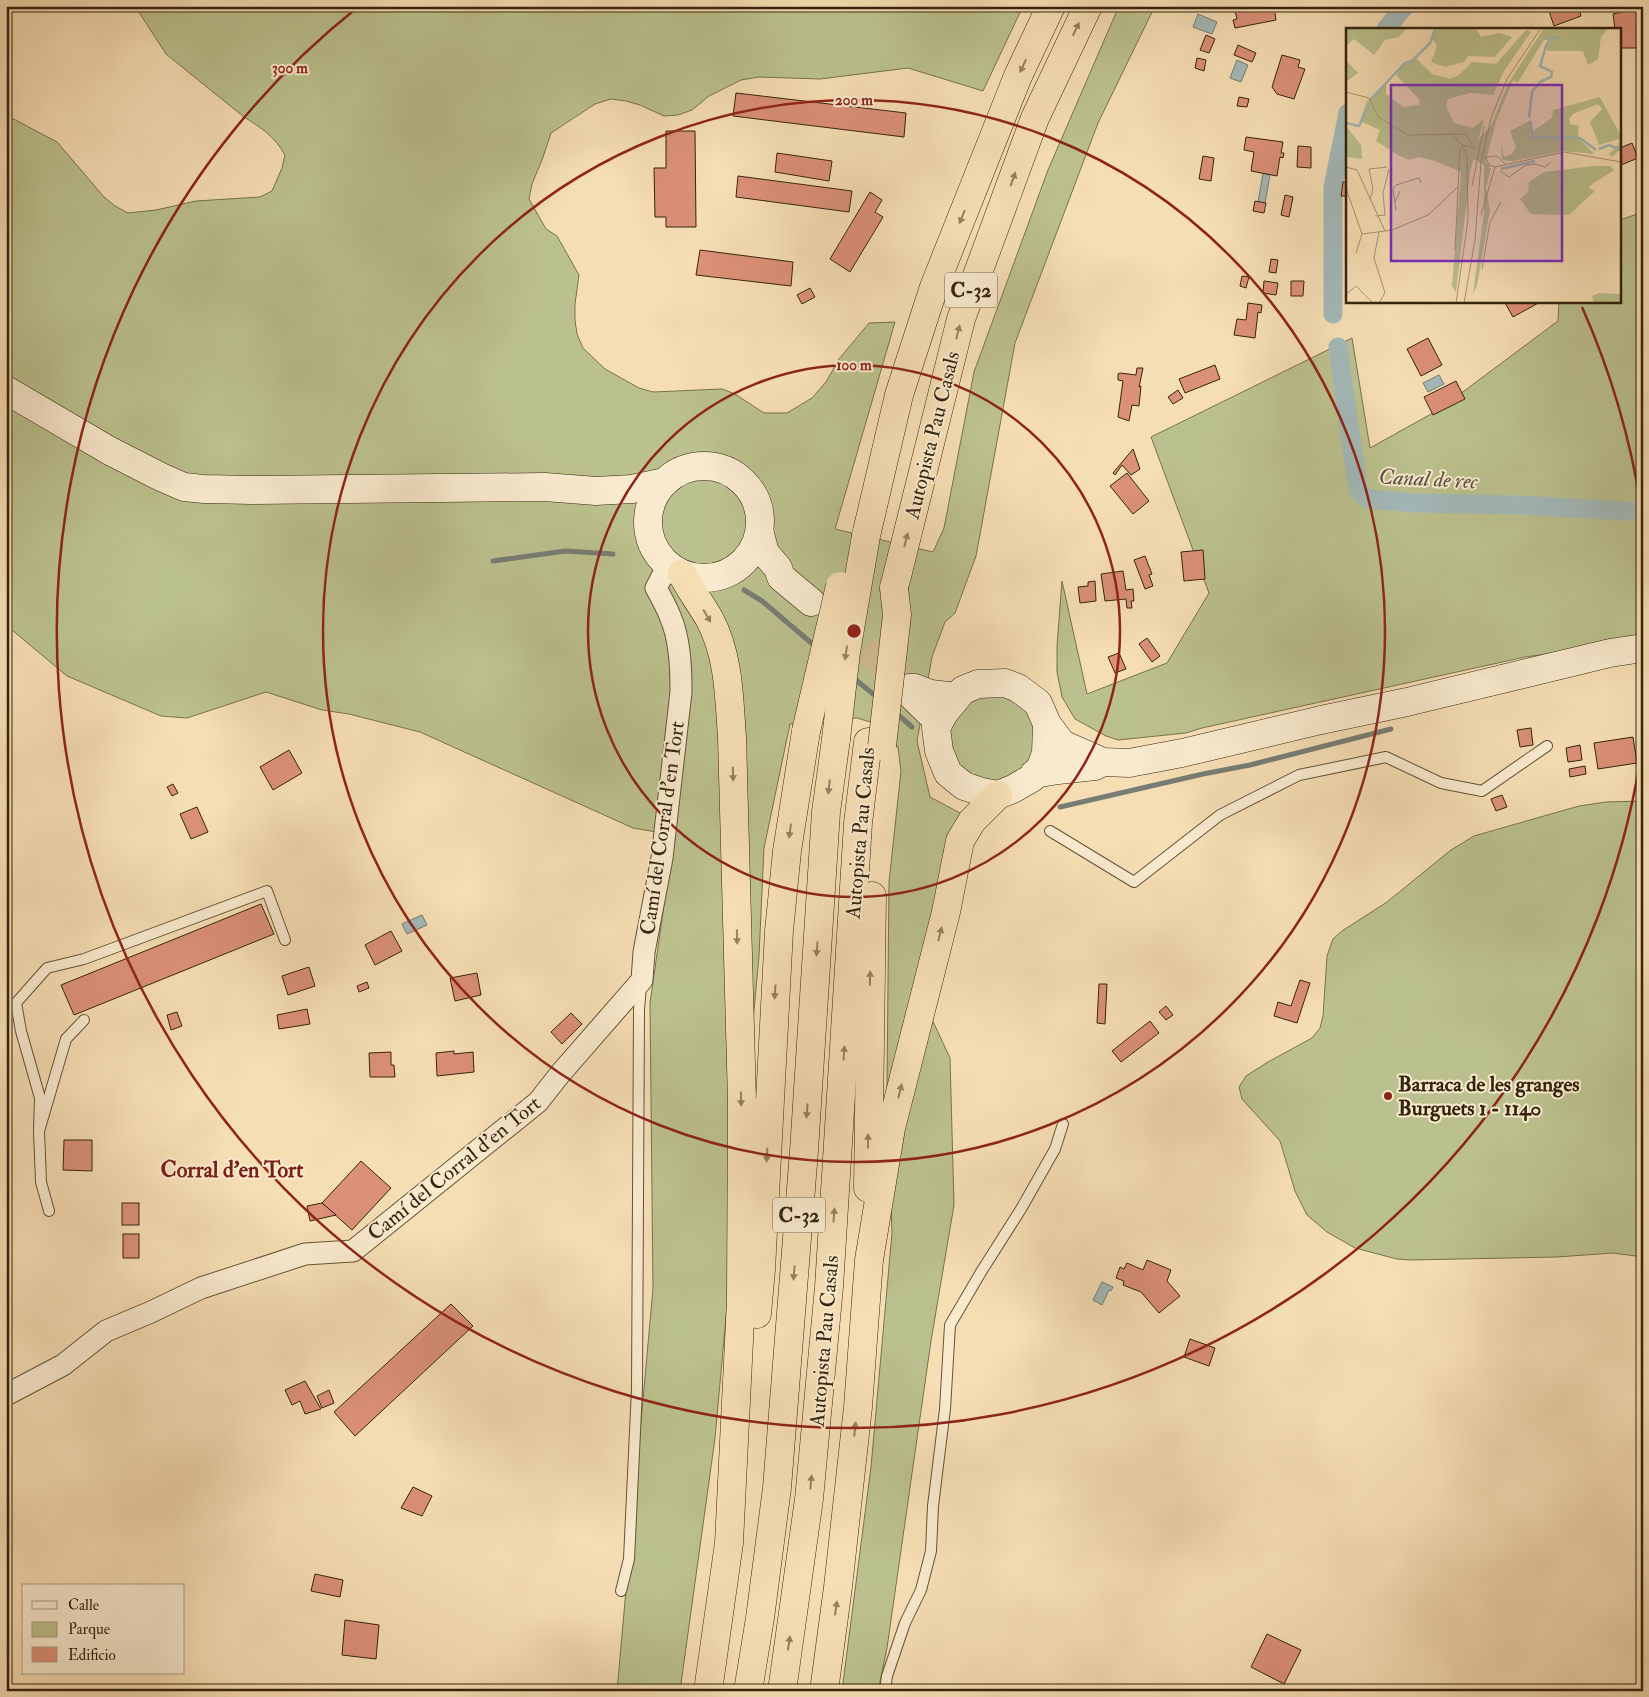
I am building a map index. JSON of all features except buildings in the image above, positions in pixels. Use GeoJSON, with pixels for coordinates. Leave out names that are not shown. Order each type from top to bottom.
{"type":"FeatureCollection","features":[{"type":"Feature","properties":{"kind":"highway","name":"Autopista Pau Casals"},"geometry":{"type":"LineString","coordinates":[[748,1691],[760,1618],[777,1488],[804,1151],[826,812],[860,534],[899,395],[934,287],[1018,76],[1050,6]]}},
{"type":"Feature","properties":{"kind":"highway","name":"Autopista Pau Casals"},"geometry":{"type":"LineString","coordinates":[[782,1691],[810,1499],[828,1306],[858,823],[875,744],[882,649],[894,588],[961,319],[1035,118],[1088,6]]}},
{"type":"Feature","properties":{"kind":"highway"},"geometry":{"type":"LineString","coordinates":[[708,1691],[729,1543],[741,1479],[761,1270],[779,931],[788,851],[806,731],[860,534]]}},
{"type":"Feature","properties":{"kind":"highway"},"geometry":{"type":"LineString","coordinates":[[675,569],[710,621],[724,659],[728,680],[732,736],[742,1100],[741,1300],[729,1543]]}},
{"type":"Feature","properties":{"kind":"highway"},"geometry":{"type":"LineString","coordinates":[[824,1691],[838,1587],[858,1407],[869,1260],[868,1171],[871,910],[875,744]]}},
{"type":"Feature","properties":{"kind":"highway"},"geometry":{"type":"LineString","coordinates":[[869,1260],[891,1128],[946,912],[960,841],[972,821],[998,795]]}},
{"type":"Feature","properties":{"kind":"street"},"geometry":{"type":"LineString","coordinates":[[6,390],[110,451],[184,487],[252,490],[545,487],[596,491],[632,489],[665,482]]}},
{"type":"Feature","properties":{"kind":"street"},"geometry":{"type":"LineString","coordinates":[[706,466],[721,468],[746,484],[754,495],[759,507],[761,521],[760,534],[753,551],[740,565],[723,575],[702,578],[675,569],[658,553],[651,539],[648,523],[654,497],[665,482],[677,473],[691,468],[706,466]]}},
{"type":"Feature","properties":{"kind":"street"},"geometry":{"type":"LineString","coordinates":[[596,491],[628,505],[648,523]]}},
{"type":"Feature","properties":{"kind":"street"},"geometry":{"type":"LineString","coordinates":[[760,534],[765,553],[778,568],[780,577],[811,602]]}},
{"type":"Feature","properties":{"kind":"street"},"geometry":{"type":"LineString","coordinates":[[740,565],[774,578],[780,577]]}},
{"type":"Feature","properties":{"kind":"street","name":"Camí del Corral d'en Tort"},"geometry":{"type":"LineString","coordinates":[[6,1395],[63,1365],[106,1331],[201,1288],[305,1254],[352,1251],[538,1102],[642,980],[644,952],[663,853],[681,692],[681,670],[671,617],[656,588],[675,569]]}},
{"type":"Feature","properties":{"kind":"street"},"geometry":{"type":"LineString","coordinates":[[1047,724],[1046,753],[1041,767],[1013,789],[998,795],[964,786],[948,772],[939,751],[936,728],[944,713],[963,690],[978,684],[1005,683],[1018,688],[1038,703],[1047,724],[1062,744],[1102,762],[1129,763],[1182,753],[1407,702],[1610,653],[1643,648]]}},
{"type":"Feature","properties":{"kind":"street"},"geometry":{"type":"LineString","coordinates":[[939,722],[912,695],[909,688],[915,688],[931,694],[957,697]]}},
{"type":"Feature","properties":{"kind":"street"},"geometry":{"type":"LineString","coordinates":[[1034,774],[1095,766],[1102,762]]}},
{"type":"Feature","properties":{"kind":"lane"},"geometry":{"type":"LineString","coordinates":[[1050,831],[1134,882],[1220,815],[1298,775],[1386,757],[1441,782],[1482,791],[1547,746]]}},
{"type":"Feature","properties":{"kind":"lane"},"geometry":{"type":"LineString","coordinates":[[49,1210],[42,1182],[39,1131],[40,1098],[21,1031],[16,1003],[47,968],[84,959],[267,891],[285,940]]}},
{"type":"Feature","properties":{"kind":"lane"},"geometry":{"type":"LineString","coordinates":[[621,1591],[629,1559],[637,1389],[639,1009],[642,980]]}},
{"type":"Feature","properties":{"kind":"lane"},"geometry":{"type":"LineString","coordinates":[[39,1131],[66,1040],[84,1020]]}},
{"type":"Feature","properties":{"kind":"lane"},"geometry":{"type":"LineString","coordinates":[[885,1691],[887,1676],[905,1623],[922,1590],[931,1551],[933,1506],[945,1409],[950,1325],[1021,1209],[1055,1149],[1063,1124]]}},
{"type":"Feature","properties":{"kind":"green space"},"geometry":{"type":"Polygon","coordinates":[[[135,6],[1023,6],[983,91],[908,68],[820,79],[759,77],[741,80],[709,96],[692,110],[678,115],[664,116],[640,105],[611,99],[595,104],[551,133],[532,184],[529,199],[546,229],[557,236],[579,275],[575,320],[577,334],[583,348],[605,369],[639,388],[653,392],[722,389],[735,394],[764,413],[787,413],[812,398],[826,382],[839,359],[869,323],[895,322],[835,529],[933,552],[944,528],[974,372],[1048,170],[1119,6],[1155,6],[1098,123],[1015,343],[976,556],[955,613],[945,622],[932,657],[917,741],[930,797],[962,814],[916,985],[950,1058],[954,1205],[931,1341],[887,1648],[878,1691],[842,1691],[871,1467],[892,1233],[887,1088],[889,882],[901,771],[898,747],[877,724],[857,718],[824,719],[790,724],[764,848],[759,956],[715,1438],[680,1691],[617,1691],[653,1288],[650,1003],[674,835],[633,828],[420,732],[349,714],[322,710],[266,692],[187,718],[161,716],[67,676],[6,625],[6,115],[57,142],[104,197],[128,213],[156,210],[196,201],[260,197],[272,191],[282,168],[285,155],[268,133],[244,117],[166,54],[135,6]]]}},
{"type":"Feature","properties":{"kind":"green space"},"geometry":{"type":"Polygon","coordinates":[[[1643,212],[1643,640],[1525,657],[1186,733],[1118,740],[1106,736],[1075,719],[1062,697],[1057,672],[1062,581],[1087,694],[1167,663],[1209,593],[1151,437],[1352,338],[1370,448],[1440,409],[1558,321],[1559,302],[1622,302],[1622,219],[1643,212]]]}},
{"type":"Feature","properties":{"kind":"green space"},"geometry":{"type":"Polygon","coordinates":[[[993,694],[1010,697],[1018,701],[1030,713],[1034,721],[1037,738],[1034,755],[1030,763],[1018,775],[1010,779],[993,782],[976,779],[968,775],[956,763],[952,755],[949,738],[952,721],[956,713],[968,701],[976,697],[993,694]]]}},
{"type":"Feature","properties":{"kind":"green space"},"geometry":{"type":"Polygon","coordinates":[[[1643,801],[1643,1257],[1613,1253],[1557,1257],[1397,1259],[1355,1248],[1327,1232],[1307,1215],[1295,1191],[1280,1141],[1242,1099],[1239,1087],[1246,1076],[1312,1038],[1320,1028],[1323,1016],[1327,956],[1333,939],[1342,931],[1387,902],[1451,850],[1474,836],[1579,806],[1606,802],[1643,801]]]}},
{"type":"Feature","properties":{"kind":"shaded area"},"geometry":{"type":"Polygon","coordinates":[[[1198,14],[1217,22],[1212,34],[1193,27],[1198,14]]]}},
{"type":"Feature","properties":{"kind":"shaded area"},"geometry":{"type":"Polygon","coordinates":[[[1237,60],[1248,65],[1241,82],[1230,78],[1237,60]]]}},
{"type":"Feature","properties":{"kind":"shaded area"},"geometry":{"type":"Polygon","coordinates":[[[1263,173],[1270,175],[1265,203],[1258,202],[1263,173]]]}},
{"type":"Feature","properties":{"kind":"shaded area"},"geometry":{"type":"Polygon","coordinates":[[[1439,375],[1444,384],[1428,392],[1423,383],[1439,375]]]}},
{"type":"Feature","properties":{"kind":"shaded area"},"geometry":{"type":"Polygon","coordinates":[[[422,915],[427,925],[407,934],[402,924],[422,915]]]}},
{"type":"Feature","properties":{"kind":"shaded area"},"geometry":{"type":"Polygon","coordinates":[[[1102,1282],[1113,1287],[1111,1291],[1109,1290],[1102,1305],[1093,1300],[1102,1282]]]}},
{"type":"Feature","properties":{"kind":"waterway","name":"Canal de rec"},"geometry":{"type":"LineString","coordinates":[[1387,28],[1405,6]]}},
{"type":"Feature","properties":{"kind":"waterway","name":"Canal de rec"},"geometry":{"type":"LineString","coordinates":[[1333,314],[1333,187],[1346,123]]}},
{"type":"Feature","properties":{"kind":"waterway","name":"Canal de rec"},"geometry":{"type":"LineString","coordinates":[[1338,347],[1358,490],[1367,499],[1415,503],[1520,505],[1643,512]]}},
{"type":"Feature","properties":{"kind":"waterway"},"geometry":{"type":"LineString","coordinates":[[493,561],[565,551],[613,554]]}},
{"type":"Feature","properties":{"kind":"waterway"},"geometry":{"type":"LineString","coordinates":[[744,590],[762,601],[816,647]]}},
{"type":"Feature","properties":{"kind":"waterway"},"geometry":{"type":"LineString","coordinates":[[851,676],[878,698]]}},
{"type":"Feature","properties":{"kind":"waterway"},"geometry":{"type":"LineString","coordinates":[[896,713],[912,727]]}},
{"type":"Feature","properties":{"kind":"waterway"},"geometry":{"type":"LineString","coordinates":[[1060,807],[1250,765],[1391,729]]}},
{"type":"Feature","properties":{"kind":"tunnel"},"geometry":{"type":"LineString","coordinates":[[833,621],[906,685]]}},
{"type":"Feature","properties":{"kind":"place","name":"Barraca de les granges Burguets 1 - 1140"},"geometry":{"type":"Point","coordinates":[1388,1096]}},
{"type":"Feature","properties":{"kind":"district","name":"Corral d'en Tort"},"geometry":{"type":"Point","coordinates":[232,1169]}}]}
